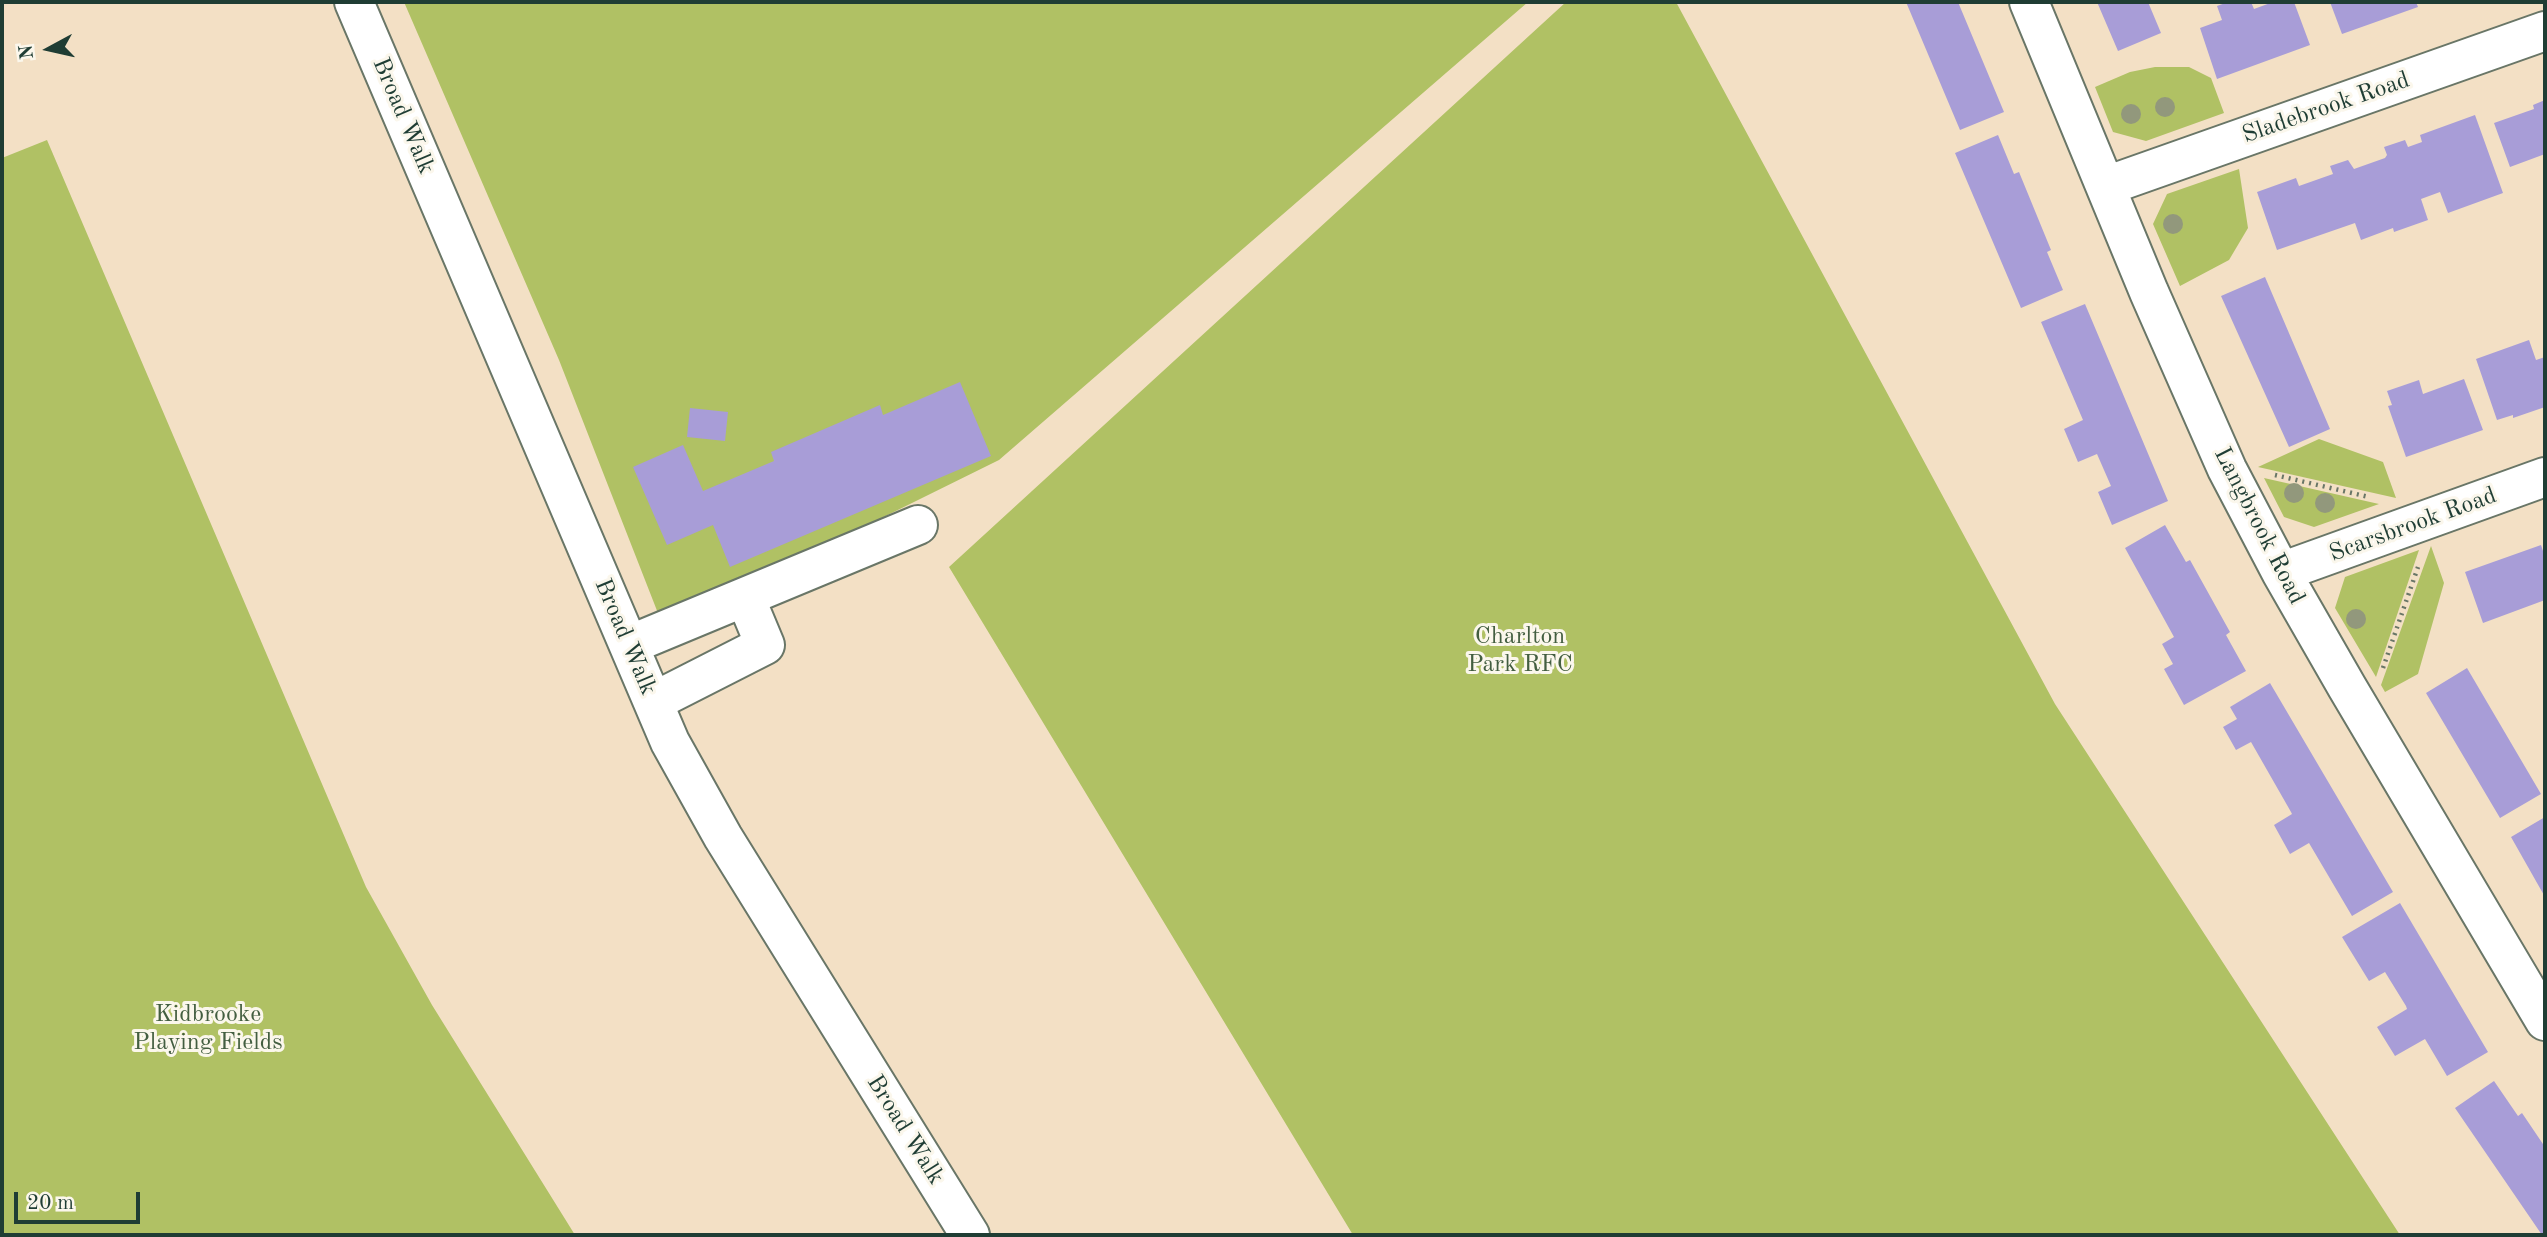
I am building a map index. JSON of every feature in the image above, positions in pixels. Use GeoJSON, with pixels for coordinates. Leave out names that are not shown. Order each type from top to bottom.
{"type":"FeatureCollection","features":[{"type":"Feature","properties":{"kind":"street","name":"Broad Walk"},"geometry":{"type":"LineString","coordinates":[[354,2],[670,742],[723,837],[970,1235]]}},
{"type":"Feature","properties":{"kind":"street","name":"Langbrook Road"},"geometry":{"type":"LineString","coordinates":[[2029,2],[2149,292],[2236,485],[2281,572],[2353,697],[2545,1021]]}},
{"type":"Feature","properties":{"kind":"street","name":"Sladebrook Road"},"geometry":{"type":"LineString","coordinates":[[2106,186],[2545,31]]}},
{"type":"Feature","properties":{"kind":"street","name":"Scarsbrook Road"},"geometry":{"type":"LineString","coordinates":[[2281,572],[2545,477]]}},
{"type":"Feature","properties":{"kind":"street"},"geometry":{"type":"LineString","coordinates":[[629,645],[918,525]]}},
{"type":"Feature","properties":{"kind":"street"},"geometry":{"type":"LineString","coordinates":[[653,702],[765,645],[745,597]]}},
{"type":"Feature","properties":{"kind":"path"},"geometry":{"type":"LineString","coordinates":[[2236,485],[2261,472],[2388,501],[2424,548],[2379,681],[2353,697]]}},
{"type":"Feature","properties":{"kind":"green space"},"geometry":{"type":"Polygon","coordinates":[[[404,2],[1528,2],[999,460],[663,626],[559,360],[404,2]]]}},
{"type":"Feature","properties":{"kind":"green space","name":"Charlton Park RFC"},"geometry":{"type":"Polygon","coordinates":[[[1566,2],[1676,2],[2055,704],[2400,1235],[1353,1235],[949,567],[1566,2]]]}},
{"type":"Feature","properties":{"kind":"green space"},"geometry":{"type":"Polygon","coordinates":[[[2155,67],[2189,67],[2211,78],[2224,113],[2146,141],[2113,132],[2095,87],[2130,72],[2155,67]]]}},
{"type":"Feature","properties":{"kind":"green space","name":"Kidbrooke Playing Fields"},"geometry":{"type":"Polygon","coordinates":[[[47,140],[366,887],[432,1005],[575,1235],[2,1235],[2,158],[47,140]]]}},
{"type":"Feature","properties":{"kind":"green space"},"geometry":{"type":"Polygon","coordinates":[[[2239,169],[2248,228],[2229,260],[2180,286],[2153,224],[2167,194],[2239,169]]]}},
{"type":"Feature","properties":{"kind":"green space"},"geometry":{"type":"Polygon","coordinates":[[[2319,439],[2383,462],[2396,498],[2258,467],[2319,439]]]}},
{"type":"Feature","properties":{"kind":"green space"},"geometry":{"type":"Polygon","coordinates":[[[2264,478],[2379,504],[2314,527],[2284,517],[2264,478]]]}},
{"type":"Feature","properties":{"kind":"green space"},"geometry":{"type":"Polygon","coordinates":[[[2431,546],[2444,583],[2418,674],[2385,692],[2381,685],[2431,546]]]}},
{"type":"Feature","properties":{"kind":"green space"},"geometry":{"type":"Polygon","coordinates":[[[2419,550],[2376,677],[2335,608],[2345,577],[2419,550]]]}},
{"type":"Feature","properties":{"kind":"building"},"geometry":{"type":"Polygon","coordinates":[[[1906,2],[1958,2],[2004,112],[1960,130],[1906,2]]]}},
{"type":"Feature","properties":{"kind":"building"},"geometry":{"type":"Polygon","coordinates":[[[2097,2],[2148,2],[2161,33],[2118,51],[2097,2]]]}},
{"type":"Feature","properties":{"kind":"building"},"geometry":{"type":"Polygon","coordinates":[[[2228,2],[2251,2],[2254,9],[2273,2],[2294,2],[2310,45],[2217,79],[2200,28],[2222,20],[2217,6],[2228,2]]]}},
{"type":"Feature","properties":{"kind":"building"},"geometry":{"type":"Polygon","coordinates":[[[2330,2],[2416,2],[2418,7],[2342,34],[2330,2]]]}},
{"type":"Feature","properties":{"kind":"building"},"geometry":{"type":"Polygon","coordinates":[[[2545,100],[2545,154],[2510,167],[2494,123],[2534,109],[2533,105],[2545,100]]]}},
{"type":"Feature","properties":{"kind":"building"},"geometry":{"type":"Polygon","coordinates":[[[2475,115],[2503,193],[2448,213],[2440,192],[2421,199],[2428,220],[2394,232],[2393,228],[2361,240],[2355,223],[2277,250],[2257,192],[2296,178],[2299,186],[2333,174],[2330,166],[2348,160],[2354,169],[2385,158],[2387,155],[2384,147],[2405,140],[2408,147],[2422,142],[2420,135],[2475,115]]]}},
{"type":"Feature","properties":{"kind":"building"},"geometry":{"type":"Polygon","coordinates":[[[1998,135],[2014,174],[2019,172],[2051,250],[2047,252],[2063,290],[2021,308],[1955,153],[1998,135]]]}},
{"type":"Feature","properties":{"kind":"building"},"geometry":{"type":"Polygon","coordinates":[[[2265,277],[2330,429],[2289,447],[2221,296],[2265,277]]]}},
{"type":"Feature","properties":{"kind":"building"},"geometry":{"type":"Polygon","coordinates":[[[2085,304],[2168,501],[2112,525],[2098,492],[2111,486],[2097,454],[2078,462],[2064,429],[2083,420],[2041,322],[2085,304]]]}},
{"type":"Feature","properties":{"kind":"building"},"geometry":{"type":"Polygon","coordinates":[[[2529,340],[2536,360],[2545,357],[2545,407],[2513,418],[2513,415],[2497,420],[2476,359],[2529,340]]]}},
{"type":"Feature","properties":{"kind":"building"},"geometry":{"type":"Polygon","coordinates":[[[2464,379],[2483,430],[2406,457],[2388,406],[2392,405],[2387,391],[2419,380],[2423,394],[2464,379]]]}},
{"type":"Feature","properties":{"kind":"building"},"geometry":{"type":"Polygon","coordinates":[[[960,382],[991,456],[730,567],[713,525],[667,545],[633,467],[683,445],[703,491],[774,461],[771,452],[880,405],[883,415],[960,382]]]}},
{"type":"Feature","properties":{"kind":"building"},"geometry":{"type":"Polygon","coordinates":[[[690,408],[728,412],[725,441],[687,437],[690,408]]]}},
{"type":"Feature","properties":{"kind":"building"},"geometry":{"type":"Polygon","coordinates":[[[2165,525],[2186,562],[2190,560],[2230,632],[2226,635],[2246,671],[2184,705],[2164,669],[2173,664],[2162,644],[2174,637],[2125,548],[2165,525]]]}},
{"type":"Feature","properties":{"kind":"building"},"geometry":{"type":"Polygon","coordinates":[[[2541,545],[2545,557],[2545,600],[2483,623],[2465,572],[2541,545]]]}},
{"type":"Feature","properties":{"kind":"building"},"geometry":{"type":"Polygon","coordinates":[[[2467,668],[2541,794],[2500,818],[2426,693],[2467,668]]]}},
{"type":"Feature","properties":{"kind":"building"},"geometry":{"type":"Polygon","coordinates":[[[2270,683],[2393,892],[2352,916],[2309,843],[2290,854],[2274,825],[2292,814],[2291,812],[2251,742],[2236,750],[2223,727],[2237,719],[2230,707],[2270,683]]]}},
{"type":"Feature","properties":{"kind":"building"},"geometry":{"type":"Polygon","coordinates":[[[2545,817],[2545,897],[2511,837],[2545,817]]]}},
{"type":"Feature","properties":{"kind":"building"},"geometry":{"type":"Polygon","coordinates":[[[2400,903],[2488,1052],[2447,1076],[2425,1039],[2395,1056],[2377,1027],[2407,1009],[2406,1006],[2385,972],[2369,981],[2342,937],[2400,903]]]}},
{"type":"Feature","properties":{"kind":"building"},"geometry":{"type":"Polygon","coordinates":[[[2494,1081],[2518,1116],[2522,1113],[2545,1147],[2545,1235],[2542,1235],[2455,1108],[2494,1081]]]}}]}
